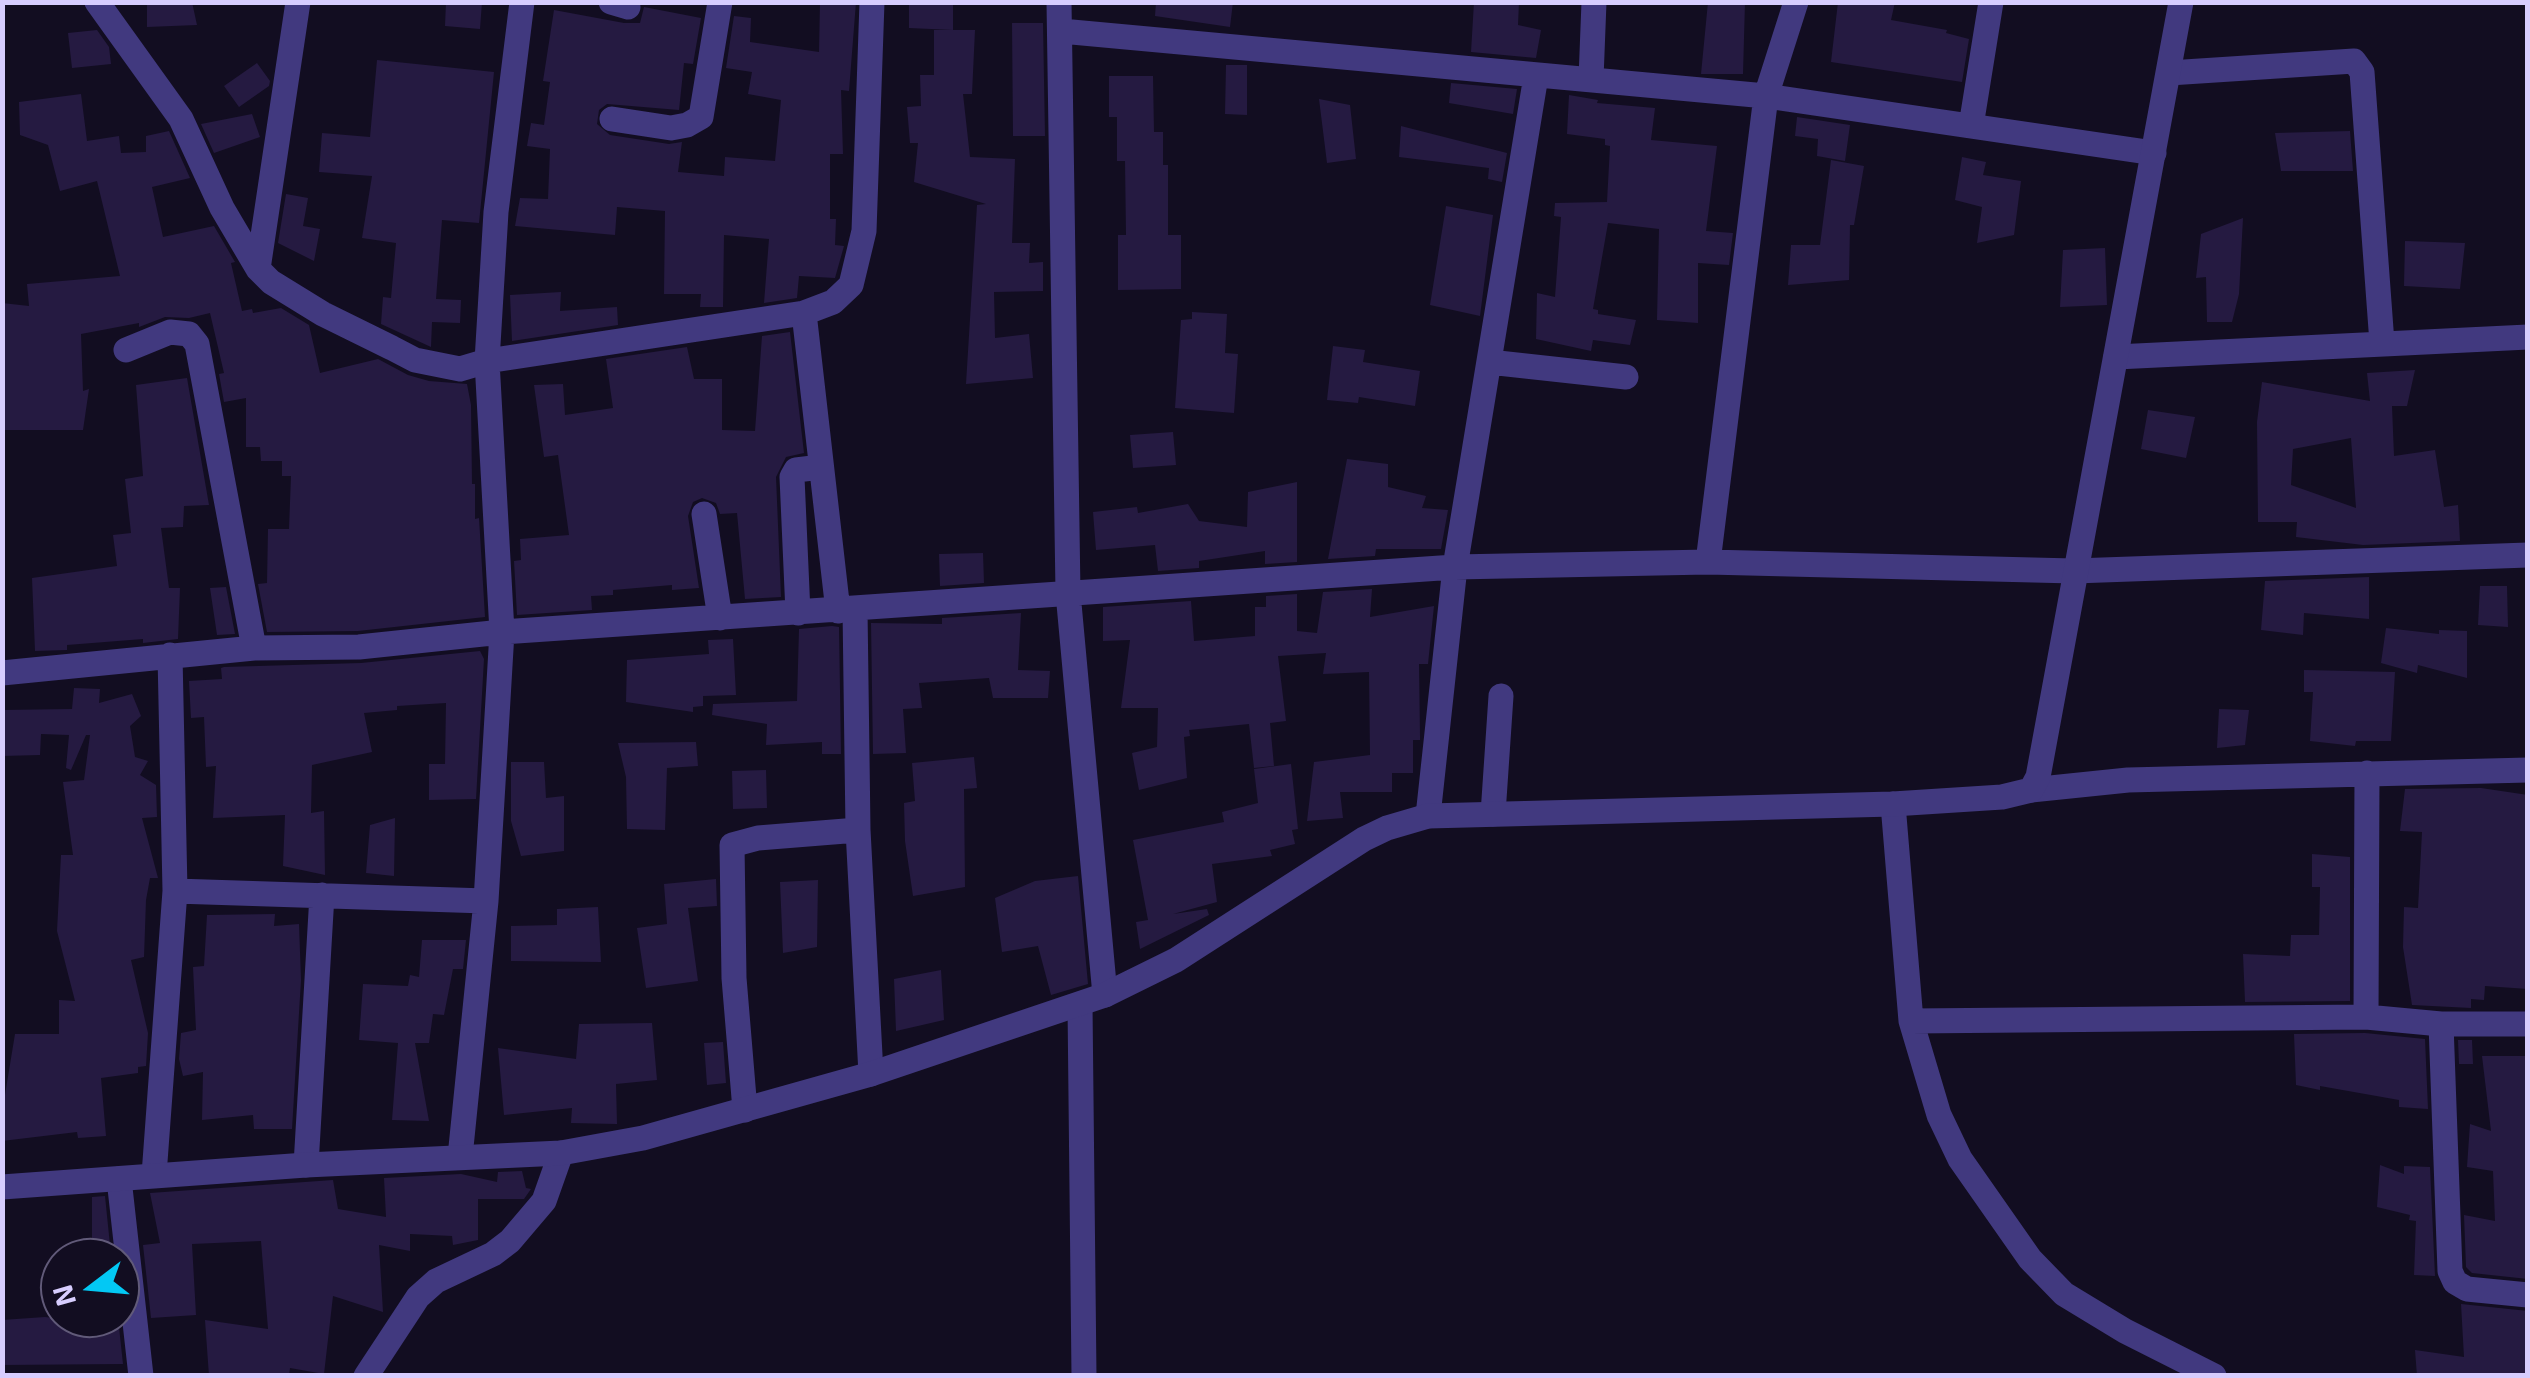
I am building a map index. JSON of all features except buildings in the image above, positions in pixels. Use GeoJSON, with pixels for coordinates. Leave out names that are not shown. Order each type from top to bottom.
{"type":"FeatureCollection","features":[{"type":"Feature","properties":{"kind":"street"},"geometry":{"type":"LineString","coordinates":[[96,2],[181,119],[222,208],[258,269],[271,282],[323,314],[415,360],[460,369],[487,361],[804,313],[833,302],[850,286],[864,231],[872,2]]}},
{"type":"Feature","properties":{"kind":"street"},"geometry":{"type":"LineString","coordinates":[[258,269],[298,2]]}},
{"type":"Feature","properties":{"kind":"street"},"geometry":{"type":"LineString","coordinates":[[460,1157],[486,901],[502,632],[487,361],[496,212],[522,2]]}},
{"type":"Feature","properties":{"kind":"street"},"geometry":{"type":"LineString","coordinates":[[612,119],[671,128],[687,126],[701,116],[720,2]]}},
{"type":"Feature","properties":{"kind":"street"},"geometry":{"type":"LineString","coordinates":[[1060,2],[1068,593],[1104,995]]}},
{"type":"Feature","properties":{"kind":"street"},"geometry":{"type":"LineString","coordinates":[[1592,79],[1594,2]]}},
{"type":"Feature","properties":{"kind":"street"},"geometry":{"type":"LineString","coordinates":[[1708,562],[1766,96],[1796,2]]}},
{"type":"Feature","properties":{"kind":"street"},"geometry":{"type":"LineString","coordinates":[[1971,126],[1991,2]]}},
{"type":"Feature","properties":{"kind":"street"},"geometry":{"type":"LineString","coordinates":[[2031,790],[2038,777],[2182,2]]}},
{"type":"Feature","properties":{"kind":"street"},"geometry":{"type":"LineString","coordinates":[[1061,31],[1766,96],[2154,153]]}},
{"type":"Feature","properties":{"kind":"street"},"geometry":{"type":"LineString","coordinates":[[2169,73],[2354,61],[2362,72],[2382,342]]}},
{"type":"Feature","properties":{"kind":"street"},"geometry":{"type":"LineString","coordinates":[[1428,816],[1455,567],[1536,76]]}},
{"type":"Feature","properties":{"kind":"street"},"geometry":{"type":"LineString","coordinates":[[804,313],[821,467],[846,610],[871,1074]]}},
{"type":"Feature","properties":{"kind":"street"},"geometry":{"type":"LineString","coordinates":[[126,350],[170,332],[189,334],[197,344],[254,648]]}},
{"type":"Feature","properties":{"kind":"street"},"geometry":{"type":"LineString","coordinates":[[2116,357],[2528,337]]}},
{"type":"Feature","properties":{"kind":"street"},"geometry":{"type":"LineString","coordinates":[[1489,362],[1626,377]]}},
{"type":"Feature","properties":{"kind":"street"},"geometry":{"type":"LineString","coordinates":[[798,614],[792,476],[796,470],[821,467]]}},
{"type":"Feature","properties":{"kind":"street"},"geometry":{"type":"LineString","coordinates":[[704,514],[720,618]]}},
{"type":"Feature","properties":{"kind":"street"},"geometry":{"type":"LineString","coordinates":[[2,673],[254,648],[360,647],[502,632],[1455,567],[1708,562],[2074,571],[2528,555]]}},
{"type":"Feature","properties":{"kind":"street"},"geometry":{"type":"LineString","coordinates":[[154,1175],[174,891],[170,656]]}},
{"type":"Feature","properties":{"kind":"street"},"geometry":{"type":"LineString","coordinates":[[1493,814],[1501,696]]}},
{"type":"Feature","properties":{"kind":"street"},"geometry":{"type":"LineString","coordinates":[[2,1187],[306,1165],[561,1153],[643,1138],[871,1074],[1080,1005],[1176,960],[1364,839],[1428,816],[1893,804],[2002,797],[2031,790],[2128,780],[2528,770]]}},
{"type":"Feature","properties":{"kind":"street"},"geometry":{"type":"LineString","coordinates":[[2366,1018],[2368,773]]}},
{"type":"Feature","properties":{"kind":"street"},"geometry":{"type":"LineString","coordinates":[[1893,804],[1912,1021],[1939,1115],[1960,1159],[2030,1259],[2064,1294],[2125,1331],[2214,1376]]}},
{"type":"Feature","properties":{"kind":"street"},"geometry":{"type":"LineString","coordinates":[[745,1110],[734,978],[732,845],[758,838],[858,830]]}},
{"type":"Feature","properties":{"kind":"street"},"geometry":{"type":"LineString","coordinates":[[174,891],[486,901]]}},
{"type":"Feature","properties":{"kind":"street"},"geometry":{"type":"LineString","coordinates":[[306,1165],[322,896]]}},
{"type":"Feature","properties":{"kind":"street"},"geometry":{"type":"LineString","coordinates":[[1080,1005],[1084,1376]]}},
{"type":"Feature","properties":{"kind":"street"},"geometry":{"type":"LineString","coordinates":[[1912,1021],[2366,1018],[2441,1024],[2528,1024]]}},
{"type":"Feature","properties":{"kind":"street"},"geometry":{"type":"LineString","coordinates":[[2441,1024],[2450,1270],[2455,1282],[2467,1289],[2528,1295]]}},
{"type":"Feature","properties":{"kind":"street"},"geometry":{"type":"LineString","coordinates":[[366,1376],[418,1296],[510,1241],[544,1201],[561,1153]]}},
{"type":"Feature","properties":{"kind":"street"},"geometry":{"type":"LineString","coordinates":[[119,1179],[141,1376]]}}]}
